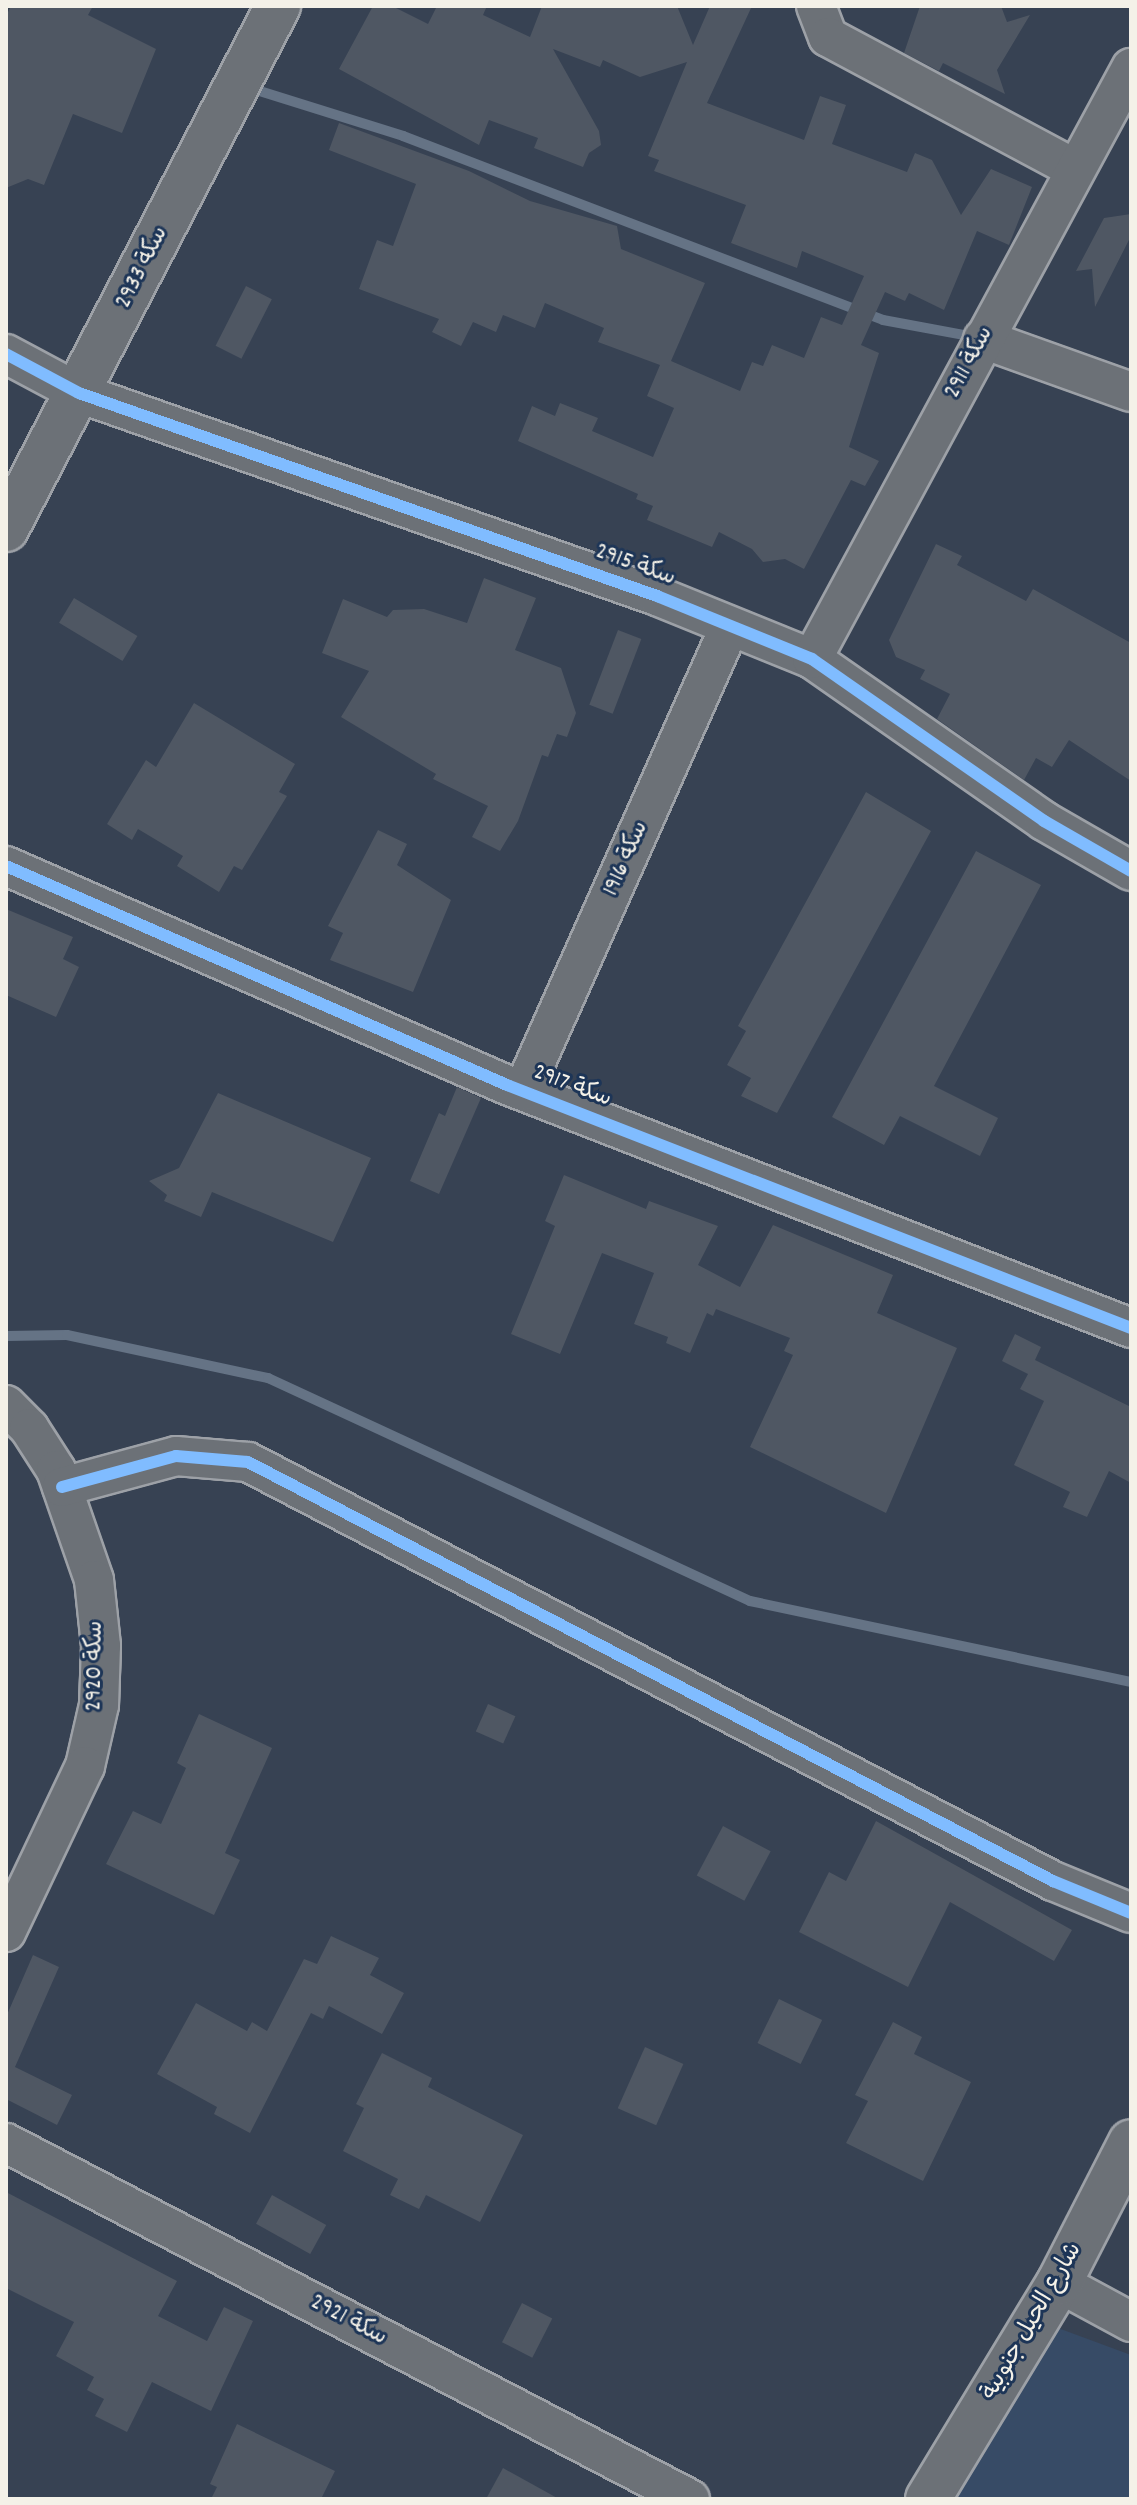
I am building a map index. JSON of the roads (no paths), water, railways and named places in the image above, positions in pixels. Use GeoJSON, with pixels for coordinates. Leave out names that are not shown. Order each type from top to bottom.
{"type":"FeatureCollection","features":[{"type":"Feature","properties":{"kind":"street","name":"سكة 2933"},"geometry":{"type":"LineString","coordinates":[[6,529],[278,6]]}},
{"type":"Feature","properties":{"kind":"street"},"geometry":{"type":"LineString","coordinates":[[816,6],[828,37],[1073,168]]}},
{"type":"Feature","properties":{"kind":"street","name":"سكة 2911"},"geometry":{"type":"LineString","coordinates":[[812,659],[1073,168],[1131,68]]}},
{"type":"Feature","properties":{"kind":"street"},"geometry":{"type":"LineString","coordinates":[[983,339],[1131,392]]}},
{"type":"Feature","properties":{"kind":"street","name":"سكة 2915"},"geometry":{"type":"LineString","coordinates":[[6,354],[79,393],[730,626],[812,659],[1044,821],[1131,871]]}},
{"type":"Feature","properties":{"kind":"street","name":"سكة 1916"},"geometry":{"type":"LineString","coordinates":[[523,1091],[730,626]]}},
{"type":"Feature","properties":{"kind":"street","name":"سكة 2917"},"geometry":{"type":"LineString","coordinates":[[6,866],[523,1091],[1131,1328]]}},
{"type":"Feature","properties":{"kind":"street","name":"سكة 2920"},"geometry":{"type":"LineString","coordinates":[[6,1405],[29,1428],[62,1487],[94,1580],[101,1646],[99,1705],[85,1766],[6,1932]]}},
{"type":"Feature","properties":{"kind":"street"},"geometry":{"type":"LineString","coordinates":[[62,1487],[176,1456],[248,1462],[1039,1874],[1131,1913]]}},
{"type":"Feature","properties":{"kind":"street","name":"شارع الحيل جنوبية"},"geometry":{"type":"LineString","coordinates":[[928,2499],[1059,2283],[1131,2142]]}},
{"type":"Feature","properties":{"kind":"street","name":"سكة 2921"},"geometry":{"type":"LineString","coordinates":[[6,2143],[690,2499]]}},
{"type":"Feature","properties":{"kind":"street"},"geometry":{"type":"LineString","coordinates":[[1059,2283],[1131,2322]]}},
{"type":"Feature","properties":{"kind":"waterway"},"geometry":{"type":"LineString","coordinates":[[247,87],[403,136],[883,320],[975,337]]}},
{"type":"Feature","properties":{"kind":"waterway"},"geometry":{"type":"LineString","coordinates":[[6,1336],[67,1335],[268,1378],[750,1601],[1131,1682]]}}]}
